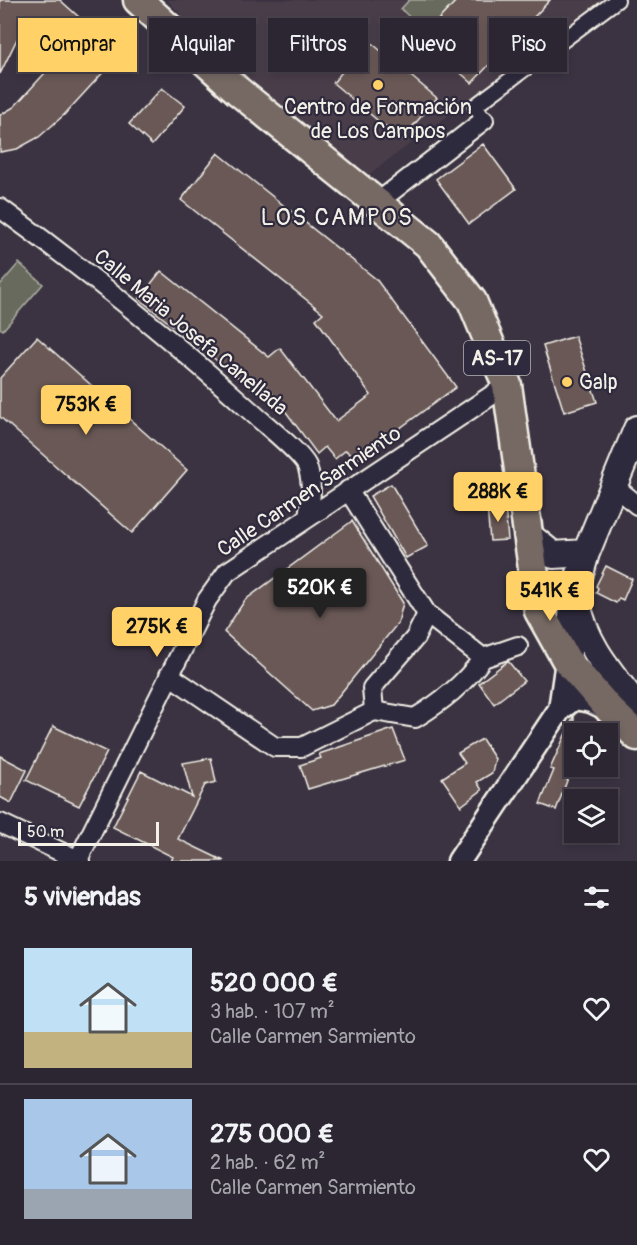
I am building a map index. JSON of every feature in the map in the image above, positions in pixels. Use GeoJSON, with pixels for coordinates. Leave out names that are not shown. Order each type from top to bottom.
{"type":"FeatureCollection","features":[{"type":"Feature","properties":{"kind":"main road","name":"AS-17"},"geometry":{"type":"LineString","coordinates":[[138,0],[238,91],[428,244],[472,301],[507,386],[539,611],[567,661],[623,709],[637,736]]}},
{"type":"Feature","properties":{"kind":"main road"},"geometry":{"type":"LineString","coordinates":[[567,661],[575,591],[586,553],[637,429]]}},
{"type":"Feature","properties":{"kind":"main road"},"geometry":{"type":"LineString","coordinates":[[527,534],[553,555],[586,553]]}},
{"type":"Feature","properties":{"kind":"main road"},"geometry":{"type":"LineString","coordinates":[[534,586],[546,600],[558,602],[575,591]]}},
{"type":"Feature","properties":{"kind":"main road"},"geometry":{"type":"LineString","coordinates":[[575,591],[580,618],[623,709]]}},
{"type":"Feature","properties":{"kind":"street"},"geometry":{"type":"LineString","coordinates":[[378,202],[484,120],[475,106],[617,0]]}},
{"type":"Feature","properties":{"kind":"street","name":"Calle Maria Josefa Canellada"},"geometry":{"type":"LineString","coordinates":[[0,208],[95,279],[219,382],[286,442],[306,465],[312,491],[308,516]]}},
{"type":"Feature","properties":{"kind":"street","name":"Calle Carmen Sarmiento"},"geometry":{"type":"LineString","coordinates":[[79,861],[207,600],[227,572],[308,516],[507,386]]}},
{"type":"Feature","properties":{"kind":"street"},"geometry":{"type":"LineString","coordinates":[[614,486],[637,505]]}},
{"type":"Feature","properties":{"kind":"street"},"geometry":{"type":"LineString","coordinates":[[348,490],[427,614],[483,658]]}},
{"type":"Feature","properties":{"kind":"street"},"geometry":{"type":"LineString","coordinates":[[374,711],[372,688],[415,638],[427,614]]}},
{"type":"Feature","properties":{"kind":"street"},"geometry":{"type":"LineString","coordinates":[[169,675],[275,747],[302,747],[374,711],[416,718],[467,680],[483,658],[518,646]]}},
{"type":"Feature","properties":{"kind":"street"},"geometry":{"type":"LineString","coordinates":[[560,709],[567,661]]}},
{"type":"Feature","properties":{"kind":"street"},"geometry":{"type":"LineString","coordinates":[[459,861],[560,709],[574,698],[623,709]]}},
{"type":"Feature","properties":{"kind":"street"},"geometry":{"type":"LineString","coordinates":[[0,823],[79,861]]}},
{"type":"Feature","properties":{"kind":"shaded area"},"geometry":{"type":"Polygon","coordinates":[[[167,0],[604,0],[567,27],[567,18],[489,18],[489,72],[507,72],[368,175],[241,72],[256,72],[256,18],[185,18],[167,0]]]}},
{"type":"Feature","properties":{"kind":"green space"},"geometry":{"type":"Polygon","coordinates":[[[409,0],[457,0],[440,18],[410,18],[401,9],[409,0]]]}},
{"type":"Feature","properties":{"kind":"green space"},"geometry":{"type":"Polygon","coordinates":[[[19,263],[43,284],[3,330],[0,328],[0,285],[19,263]]]}},
{"type":"Feature","properties":{"kind":"building"},"geometry":{"type":"Polygon","coordinates":[[[0,0],[60,0],[80,18],[18,18],[18,37],[0,74],[0,0]]]}},
{"type":"Feature","properties":{"kind":"building"},"geometry":{"type":"Polygon","coordinates":[[[457,0],[550,0],[533,18],[489,18],[489,65],[472,83],[460,72],[477,72],[477,18],[440,18],[457,0]]]}},
{"type":"Feature","properties":{"kind":"building"},"geometry":{"type":"Polygon","coordinates":[[[368,40],[380,50],[380,72],[406,72],[437,98],[401,140],[333,83],[342,72],[368,72],[368,40]]]}},
{"type":"Feature","properties":{"kind":"building"},"geometry":{"type":"Polygon","coordinates":[[[46,72],[103,72],[64,115],[39,137],[17,149],[0,152],[0,115],[14,107],[46,72]]]}},
{"type":"Feature","properties":{"kind":"building"},"geometry":{"type":"Polygon","coordinates":[[[162,88],[185,106],[152,145],[129,124],[162,88]]]}},
{"type":"Feature","properties":{"kind":"building"},"geometry":{"type":"Polygon","coordinates":[[[483,144],[516,189],[469,224],[436,179],[483,144]]]}},
{"type":"Feature","properties":{"kind":"building"},"geometry":{"type":"Polygon","coordinates":[[[218,153],[376,279],[456,387],[355,461],[346,450],[335,459],[325,447],[317,454],[264,382],[254,390],[139,299],[161,271],[269,357],[280,348],[336,421],[371,395],[316,319],[323,313],[181,200],[218,153]]]}},
{"type":"Feature","properties":{"kind":"building"},"geometry":{"type":"Polygon","coordinates":[[[575,336],[597,402],[564,412],[543,346],[575,336]]]}},
{"type":"Feature","properties":{"kind":"building"},"geometry":{"type":"Polygon","coordinates":[[[37,337],[187,470],[132,533],[0,417],[0,378],[37,337]]]}},
{"type":"Feature","properties":{"kind":"building"},"geometry":{"type":"Polygon","coordinates":[[[391,484],[428,546],[406,558],[370,496],[391,484]]]}},
{"type":"Feature","properties":{"kind":"building"},"geometry":{"type":"Polygon","coordinates":[[[505,506],[508,540],[490,541],[487,507],[505,506]]]}},
{"type":"Feature","properties":{"kind":"building"},"geometry":{"type":"Polygon","coordinates":[[[352,521],[403,603],[398,623],[331,705],[312,711],[224,632],[245,600],[352,521]]]}},
{"type":"Feature","properties":{"kind":"building"},"geometry":{"type":"Polygon","coordinates":[[[606,566],[632,579],[623,600],[619,598],[616,603],[596,593],[598,588],[596,586],[606,566]]]}},
{"type":"Feature","properties":{"kind":"building"},"geometry":{"type":"Polygon","coordinates":[[[508,661],[524,681],[494,704],[479,683],[508,661]]]}},
{"type":"Feature","properties":{"kind":"building"},"geometry":{"type":"Polygon","coordinates":[[[53,726],[107,752],[79,806],[26,780],[53,726]]]}},
{"type":"Feature","properties":{"kind":"building"},"geometry":{"type":"Polygon","coordinates":[[[393,729],[405,760],[308,789],[300,765],[321,758],[319,754],[393,729]]]}},
{"type":"Feature","properties":{"kind":"building"},"geometry":{"type":"Polygon","coordinates":[[[564,738],[564,777],[568,777],[556,810],[540,804],[554,770],[550,769],[564,738]]]}},
{"type":"Feature","properties":{"kind":"building"},"geometry":{"type":"Polygon","coordinates":[[[482,739],[495,759],[492,773],[477,782],[482,790],[461,806],[442,778],[465,763],[458,753],[482,739]]]}},
{"type":"Feature","properties":{"kind":"building"},"geometry":{"type":"Polygon","coordinates":[[[0,756],[27,770],[11,803],[0,797],[0,756]]]}},
{"type":"Feature","properties":{"kind":"building"},"geometry":{"type":"Polygon","coordinates":[[[211,758],[216,782],[205,785],[178,839],[224,861],[171,861],[173,857],[113,827],[141,771],[192,797],[183,763],[211,758]]]}},
{"type":"Feature","properties":{"kind":"place","name":"Centro de Formación de Los Campos"},"geometry":{"type":"Point","coordinates":[378,85]}},
{"type":"Feature","properties":{"kind":"place","name":"Galp"},"geometry":{"type":"Point","coordinates":[567,382]}},
{"type":"Feature","properties":{"kind":"district","name":"LOS CAMPOS"},"geometry":{"type":"Point","coordinates":[337,217]}}]}
